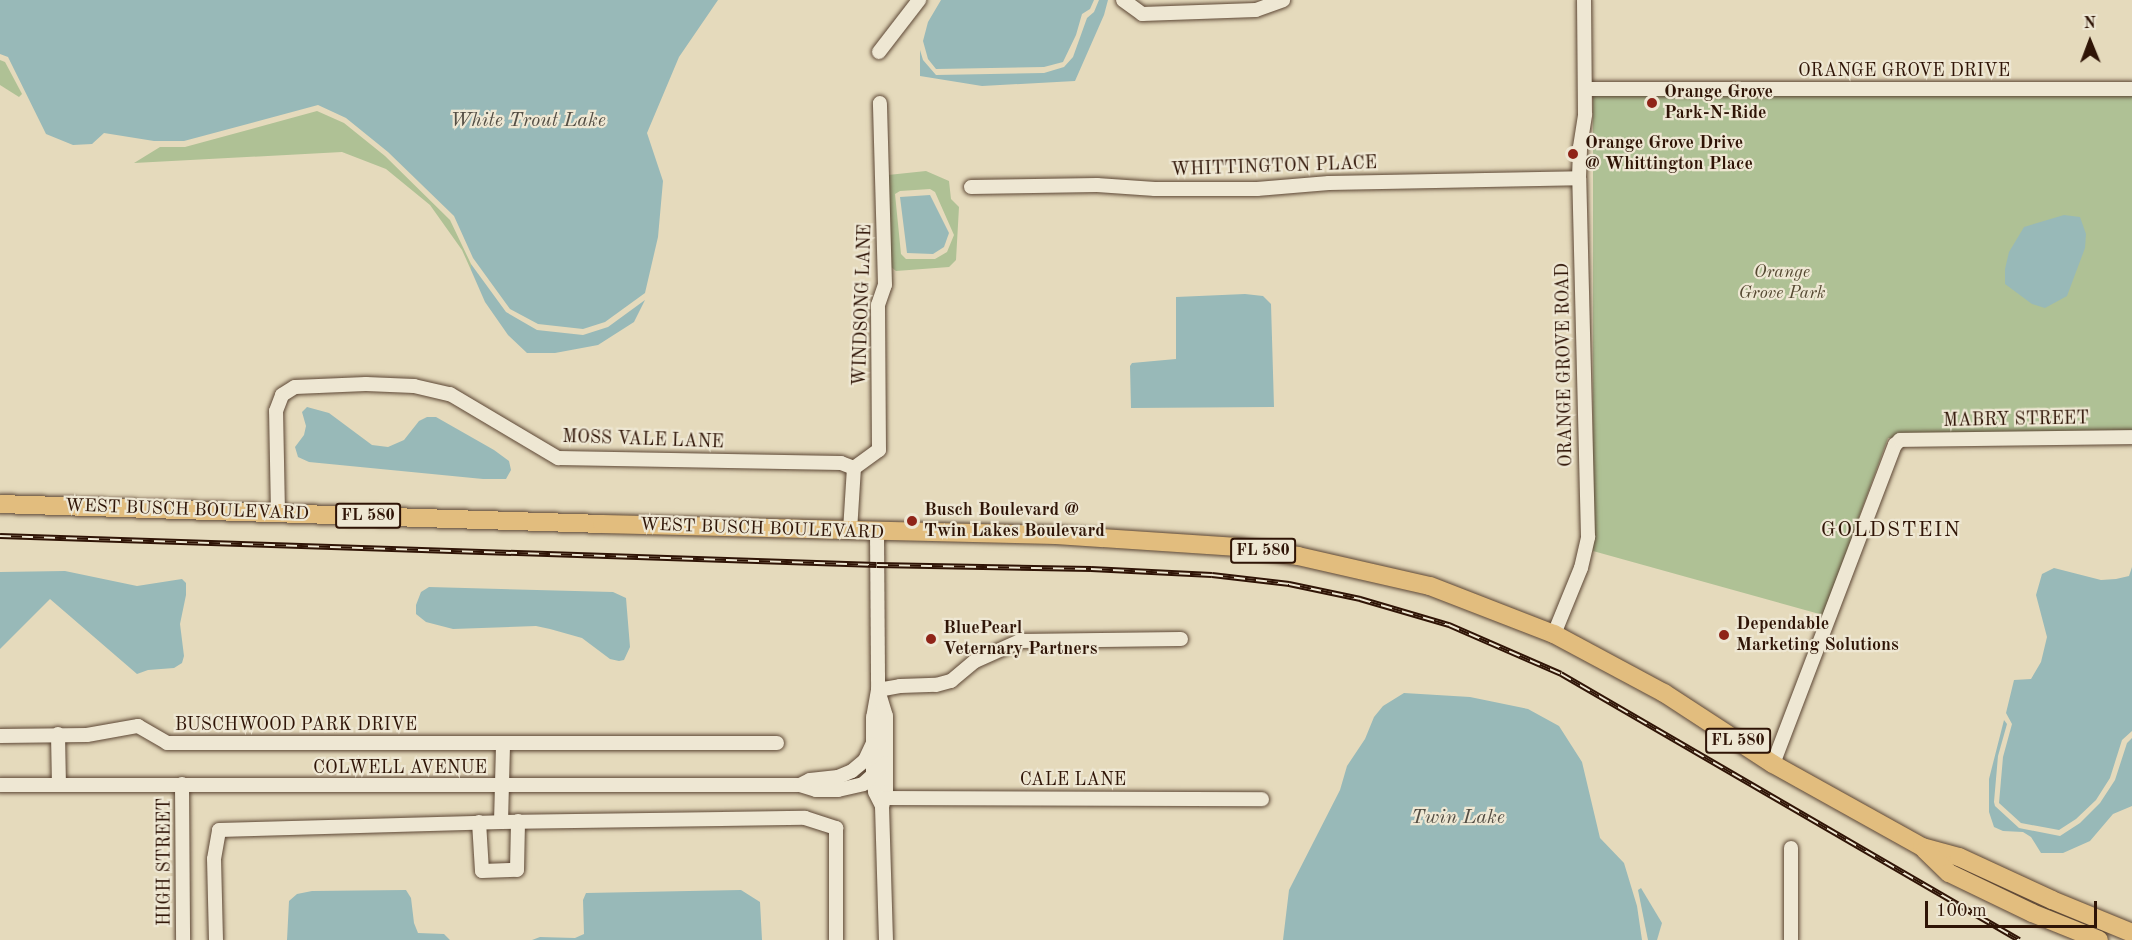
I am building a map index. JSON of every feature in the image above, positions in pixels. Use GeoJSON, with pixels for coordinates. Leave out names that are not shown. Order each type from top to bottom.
{"type":"FeatureCollection","features":[{"type":"Feature","properties":{"kind":"main road","name":"WEST BUSCH BOULEVARD"},"geometry":{"type":"LineString","coordinates":[[0,504],[1056,536],[1238,547],[1298,556],[1430,586],[1554,634],[1605,659],[1664,693],[1773,764],[1922,847],[1959,857],[2052,900],[2132,933]]}},
{"type":"Feature","properties":{"kind":"main road","name":"WEST BUSCH BOULEVARD"},"geometry":{"type":"LineString","coordinates":[[1922,847],[1949,873],[2032,913],[2099,940]]}},
{"type":"Feature","properties":{"kind":"street"},"geometry":{"type":"LineString","coordinates":[[879,52],[919,0]]}},
{"type":"Feature","properties":{"kind":"street"},"geometry":{"type":"LineString","coordinates":[[1123,0],[1142,14],[1256,10],[1283,0]]}},
{"type":"Feature","properties":{"kind":"street"},"geometry":{"type":"LineString","coordinates":[[1584,0],[1585,89]]}},
{"type":"Feature","properties":{"kind":"street","name":"ORANGE GROVE DRIVE"},"geometry":{"type":"LineString","coordinates":[[1585,89],[2132,89]]}},
{"type":"Feature","properties":{"kind":"street","name":"ORANGE GROVE ROAD"},"geometry":{"type":"LineString","coordinates":[[1554,634],[1581,568],[1588,537],[1579,178],[1585,89]]}},
{"type":"Feature","properties":{"kind":"street","name":"WINDSONG LANE"},"geometry":{"type":"LineString","coordinates":[[854,468],[879,450],[878,305],[885,285],[880,103]]}},
{"type":"Feature","properties":{"kind":"street","name":"WHITTINGTON PLACE"},"geometry":{"type":"LineString","coordinates":[[971,187],[1097,185],[1155,189],[1257,189],[1329,183],[1579,178]]}},
{"type":"Feature","properties":{"kind":"street","name":"MOSS VALE LANE"},"geometry":{"type":"LineString","coordinates":[[278,513],[276,411],[282,394],[295,387],[366,384],[414,386],[450,393],[558,458],[840,463],[854,468]]}},
{"type":"Feature","properties":{"kind":"street","name":"MABRY STREET"},"geometry":{"type":"LineString","coordinates":[[1773,764],[1895,445],[1900,440],[2132,436]]}},
{"type":"Feature","properties":{"kind":"street"},"geometry":{"type":"LineString","coordinates":[[850,531],[854,468]]}},
{"type":"Feature","properties":{"kind":"street"},"geometry":{"type":"LineString","coordinates":[[877,532],[878,690],[873,717],[873,777],[875,792],[883,802]]}},
{"type":"Feature","properties":{"kind":"street"},"geometry":{"type":"LineString","coordinates":[[878,690],[900,686],[936,686],[951,681],[975,661],[1020,641],[1181,639]]}},
{"type":"Feature","properties":{"kind":"street"},"geometry":{"type":"LineString","coordinates":[[878,690],[886,716],[883,802],[886,940]]}},
{"type":"Feature","properties":{"kind":"street","name":"BUSCHWOOD PARK DRIVE"},"geometry":{"type":"LineString","coordinates":[[0,736],[87,735],[138,726],[167,743],[394,742],[502,745],[777,743]]}},
{"type":"Feature","properties":{"kind":"street"},"geometry":{"type":"LineString","coordinates":[[58,734],[59,785]]}},
{"type":"Feature","properties":{"kind":"street","name":"COLWELL AVENUE"},"geometry":{"type":"LineString","coordinates":[[800,785],[810,780],[838,777],[852,771],[865,759],[873,744]]}},
{"type":"Feature","properties":{"kind":"street"},"geometry":{"type":"LineString","coordinates":[[501,822],[502,745]]}},
{"type":"Feature","properties":{"kind":"street","name":"COLWELL AVENUE"},"geometry":{"type":"LineString","coordinates":[[0,785],[800,785],[816,790],[838,790],[863,784],[886,763]]}},
{"type":"Feature","properties":{"kind":"street","name":"HIGH STREET"},"geometry":{"type":"LineString","coordinates":[[182,784],[183,940]]}},
{"type":"Feature","properties":{"kind":"street","name":"CALE LANE"},"geometry":{"type":"LineString","coordinates":[[883,802],[1262,799]]}},
{"type":"Feature","properties":{"kind":"street"},"geometry":{"type":"LineString","coordinates":[[216,940],[214,859],[219,830],[518,821],[805,818],[836,828],[836,940]]}},
{"type":"Feature","properties":{"kind":"street"},"geometry":{"type":"LineString","coordinates":[[479,822],[482,871],[517,870],[518,821]]}},
{"type":"Feature","properties":{"kind":"street"},"geometry":{"type":"LineString","coordinates":[[1791,848],[1791,940]]}},
{"type":"Feature","properties":{"kind":"green space"},"geometry":{"type":"Polygon","coordinates":[[[0,60],[5,62],[22,94],[19,97],[0,85],[0,60]]]}},
{"type":"Feature","properties":{"kind":"green space","name":"Orange Grove Park"},"geometry":{"type":"Polygon","coordinates":[[[2132,94],[2132,433],[1888,438],[1823,615],[1593,551],[1593,96],[2132,94]]]}},
{"type":"Feature","properties":{"kind":"green space"},"geometry":{"type":"Polygon","coordinates":[[[317,111],[344,123],[385,156],[450,220],[471,264],[471,270],[462,250],[430,205],[386,169],[342,152],[134,163],[160,147],[185,147],[317,111]]]}},
{"type":"Feature","properties":{"kind":"green space"},"geometry":{"type":"Polygon","coordinates":[[[926,171],[949,181],[951,199],[959,207],[956,260],[949,267],[896,271],[891,267],[888,175],[926,171]],[[930,189],[900,191],[895,194],[901,254],[906,259],[935,259],[947,252],[954,235],[935,192],[930,189]]]}},
{"type":"Feature","properties":{"kind":"water","name":"White Trout Lake"},"geometry":{"type":"Polygon","coordinates":[[[0,0],[718,0],[679,57],[647,133],[663,181],[658,237],[645,293],[605,322],[583,329],[538,324],[510,309],[473,258],[454,216],[388,152],[346,118],[318,105],[184,141],[154,141],[104,133],[92,144],[73,145],[46,134],[8,57],[0,54],[0,0]]]}},
{"type":"Feature","properties":{"kind":"water"},"geometry":{"type":"Polygon","coordinates":[[[941,0],[1094,0],[1090,9],[1082,14],[1076,35],[1063,62],[1044,67],[936,69],[928,59],[923,41],[928,22],[941,0]]]}},
{"type":"Feature","properties":{"kind":"water"},"geometry":{"type":"Polygon","coordinates":[[[1099,0],[1108,0],[1104,15],[1075,81],[982,86],[920,76],[920,50],[923,60],[936,75],[1044,73],[1064,67],[1073,57],[1087,18],[1094,12],[1099,0]]]}},
{"type":"Feature","properties":{"kind":"water"},"geometry":{"type":"Polygon","coordinates":[[[930,195],[949,233],[944,247],[933,254],[907,253],[900,197],[930,195]]]}},
{"type":"Feature","properties":{"kind":"water"},"geometry":{"type":"Polygon","coordinates":[[[2064,215],[2080,217],[2086,234],[2085,248],[2067,296],[2045,308],[2032,304],[2005,284],[2005,269],[2009,252],[2024,227],[2064,215]]]}},
{"type":"Feature","properties":{"kind":"water"},"geometry":{"type":"Polygon","coordinates":[[[471,264],[506,312],[537,330],[583,335],[608,327],[645,300],[634,322],[598,345],[555,353],[527,353],[508,335],[485,302],[471,270],[471,264]]]}},
{"type":"Feature","properties":{"kind":"water"},"geometry":{"type":"Polygon","coordinates":[[[1245,294],[1263,296],[1271,304],[1274,407],[1131,408],[1130,366],[1132,363],[1176,359],[1176,297],[1245,294]]]}},
{"type":"Feature","properties":{"kind":"water"},"geometry":{"type":"Polygon","coordinates":[[[307,407],[329,413],[372,445],[388,447],[404,440],[419,421],[427,417],[436,417],[494,450],[509,461],[511,470],[506,479],[483,479],[309,462],[298,457],[295,447],[304,435],[306,426],[302,412],[307,407]]]}},
{"type":"Feature","properties":{"kind":"water"},"geometry":{"type":"Polygon","coordinates":[[[2132,567],[2132,731],[2122,740],[2110,778],[2096,800],[2076,819],[2059,830],[2021,823],[1999,803],[2003,757],[2012,724],[2006,713],[2014,680],[2031,679],[2041,662],[2047,637],[2036,595],[2042,574],[2054,568],[2101,580],[2116,579],[2129,576],[2132,567]]]}},
{"type":"Feature","properties":{"kind":"water"},"geometry":{"type":"Polygon","coordinates":[[[65,571],[137,586],[182,579],[186,583],[186,595],[180,624],[184,656],[182,663],[174,668],[148,670],[137,674],[50,599],[0,649],[0,572],[65,571]]]}},
{"type":"Feature","properties":{"kind":"water"},"geometry":{"type":"Polygon","coordinates":[[[429,587],[613,592],[626,598],[630,647],[624,660],[619,661],[610,659],[582,638],[536,626],[453,629],[426,622],[416,614],[416,605],[421,592],[429,587]]]}},
{"type":"Feature","properties":{"kind":"water","name":"Twin Lake"},"geometry":{"type":"Polygon","coordinates":[[[1404,693],[1470,697],[1528,709],[1559,726],[1582,762],[1600,838],[1624,863],[1637,906],[1642,940],[1283,940],[1289,890],[1340,790],[1347,766],[1365,739],[1374,717],[1383,706],[1404,693]]]}},
{"type":"Feature","properties":{"kind":"water"},"geometry":{"type":"Polygon","coordinates":[[[2004,720],[2007,724],[1998,756],[1994,802],[1995,806],[2019,828],[2060,836],[2080,823],[2100,803],[2115,780],[2127,743],[2132,738],[2132,806],[2113,814],[2090,841],[2063,853],[2041,853],[2031,837],[2023,832],[2003,831],[1994,827],[1989,812],[1989,779],[2004,720]]]}},
{"type":"Feature","properties":{"kind":"water"},"geometry":{"type":"Polygon","coordinates":[[[1641,888],[1662,923],[1657,940],[1648,940],[1638,890],[1641,888]]]}},
{"type":"Feature","properties":{"kind":"water"},"geometry":{"type":"Polygon","coordinates":[[[406,890],[411,898],[414,923],[418,933],[444,934],[450,940],[287,940],[289,901],[297,894],[312,891],[406,890]]]}},
{"type":"Feature","properties":{"kind":"water"},"geometry":{"type":"Polygon","coordinates":[[[741,890],[760,902],[762,940],[532,940],[540,937],[575,938],[584,934],[583,900],[586,893],[741,890]]]}},
{"type":"Feature","properties":{"kind":"railway"},"geometry":{"type":"LineString","coordinates":[[0,536],[877,565],[1091,569],[1212,575],[1289,584],[1360,599],[1449,625],[1561,674],[2019,940]]}},
{"type":"Feature","properties":{"kind":"place","name":"Orange Grove Park-N-Ride"},"geometry":{"type":"Point","coordinates":[1652,103]}},
{"type":"Feature","properties":{"kind":"place","name":"Orange Grove Drive @ Whittington Place"},"geometry":{"type":"Point","coordinates":[1573,154]}},
{"type":"Feature","properties":{"kind":"place","name":"Busch Boulevard @ Twin Lakes Boulevard"},"geometry":{"type":"Point","coordinates":[912,521]}},
{"type":"Feature","properties":{"kind":"place","name":"Dependable Marketing Solutions"},"geometry":{"type":"Point","coordinates":[1724,635]}},
{"type":"Feature","properties":{"kind":"place","name":"BluePearl Veternary Partners"},"geometry":{"type":"Point","coordinates":[931,639]}},
{"type":"Feature","properties":{"kind":"district","name":"GOLDSTEIN"},"geometry":{"type":"Point","coordinates":[1891,531]}}]}
